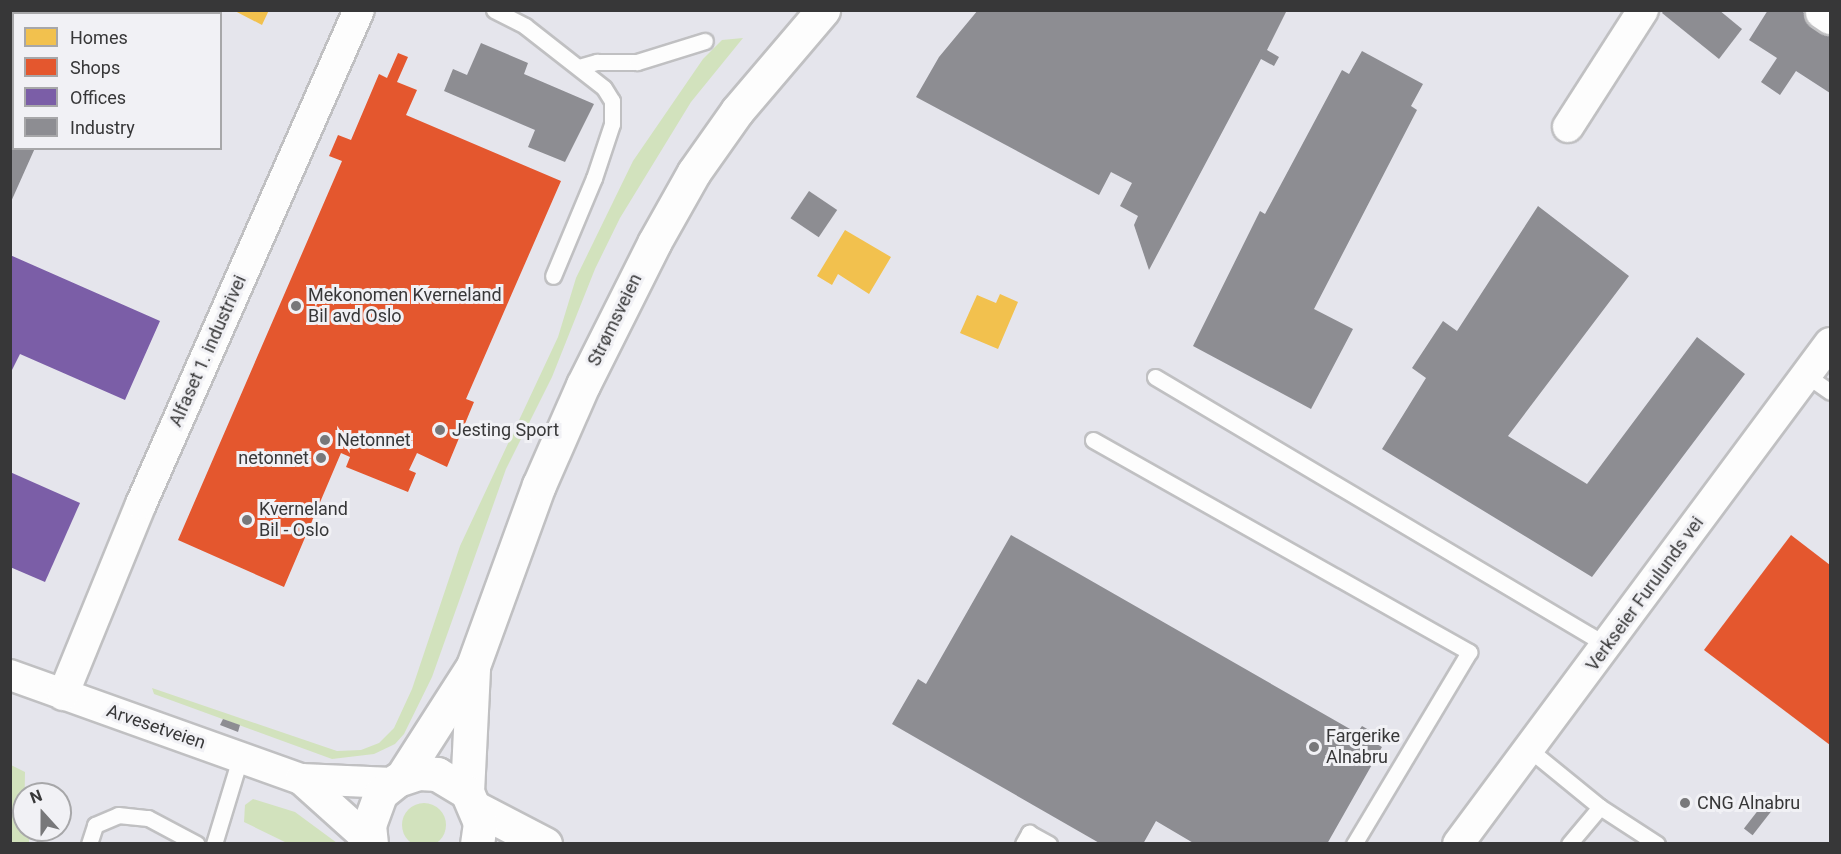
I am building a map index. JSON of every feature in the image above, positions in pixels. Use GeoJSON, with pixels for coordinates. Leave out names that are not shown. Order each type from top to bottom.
{"type":"FeatureCollection","features":[{"type":"Feature","properties":{"kind":"main road","name":"Strømsveien"},"geometry":{"type":"LineString","coordinates":[[371,842],[372,809],[397,780],[473,666],[539,485],[583,385],[654,243],[694,172],[736,111],[823,10]]}},
{"type":"Feature","properties":{"kind":"main road","name":"Strømsveien"},"geometry":{"type":"LineString","coordinates":[[473,666],[471,800],[477,843]]}},
{"type":"Feature","properties":{"kind":"main road"},"geometry":{"type":"LineString","coordinates":[[397,780],[437,774],[471,800],[546,843]]}},
{"type":"Feature","properties":{"kind":"street","name":"Alfaset 1. industrivei"},"geometry":{"type":"LineString","coordinates":[[63,695],[141,504],[359,10]]}},
{"type":"Feature","properties":{"kind":"street"},"geometry":{"type":"LineString","coordinates":[[1568,127],[1643,10]]}},
{"type":"Feature","properties":{"kind":"street","name":"Verkseier Furulunds vei"},"geometry":{"type":"LineString","coordinates":[[1458,843],[1608,646],[1830,343]]}},
{"type":"Feature","properties":{"kind":"street","name":"Arvesetveien"},"geometry":{"type":"LineString","coordinates":[[10,675],[241,755],[301,779],[371,842]]}},
{"type":"Feature","properties":{"kind":"street","name":"Arvesetveien"},"geometry":{"type":"LineString","coordinates":[[301,779],[397,780]]}},
{"type":"Feature","properties":{"kind":"lane"},"geometry":{"type":"LineString","coordinates":[[494,10],[525,26],[579,67],[604,88],[612,101],[612,124],[553,276]]}},
{"type":"Feature","properties":{"kind":"lane"},"geometry":{"type":"LineString","coordinates":[[579,67],[597,62],[637,62],[705,42]]}},
{"type":"Feature","properties":{"kind":"lane"},"geometry":{"type":"LineString","coordinates":[[1806,375],[1830,392]]}},
{"type":"Feature","properties":{"kind":"lane"},"geometry":{"type":"LineString","coordinates":[[1155,377],[1608,646]]}},
{"type":"Feature","properties":{"kind":"lane"},"geometry":{"type":"LineString","coordinates":[[1093,440],[1469,652],[1354,843]]}},
{"type":"Feature","properties":{"kind":"lane"},"geometry":{"type":"LineString","coordinates":[[1530,750],[1600,807],[1657,843]]}},
{"type":"Feature","properties":{"kind":"lane"},"geometry":{"type":"LineString","coordinates":[[213,843],[241,755]]}},
{"type":"Feature","properties":{"kind":"lane"},"geometry":{"type":"LineString","coordinates":[[1569,843],[1600,807]]}},
{"type":"Feature","properties":{"kind":"lane"},"geometry":{"type":"LineString","coordinates":[[89,843],[95,825],[118,815],[148,818],[197,843]]}},
{"type":"Feature","properties":{"kind":"lane"},"geometry":{"type":"LineString","coordinates":[[1023,843],[1029,832],[1049,843]]}},
{"type":"Feature","properties":{"kind":"shaded area"},"geometry":{"type":"Polygon","coordinates":[[[11,11],[1830,11],[1830,843],[11,843],[11,11]]]}},
{"type":"Feature","properties":{"kind":"green space"},"geometry":{"type":"Polygon","coordinates":[[[743,38],[691,102],[620,218],[595,269],[552,377],[506,469],[432,677],[404,734],[395,744],[374,754],[332,759],[154,694],[152,688],[337,751],[361,750],[379,743],[394,728],[412,689],[460,546],[558,337],[576,278],[633,161],[703,59],[722,40],[743,38]]]}},
{"type":"Feature","properties":{"kind":"green space"},"geometry":{"type":"Polygon","coordinates":[[[11,765],[25,772],[25,782],[12,782],[12,842],[29,843],[11,843],[11,765]]]}},
{"type":"Feature","properties":{"kind":"green space"},"geometry":{"type":"Polygon","coordinates":[[[253,799],[295,812],[337,843],[287,843],[244,822],[245,805],[253,799]]]}},
{"type":"Feature","properties":{"kind":"green space"},"geometry":{"type":"Polygon","coordinates":[[[424,803],[439,810],[446,825],[439,840],[424,847],[409,840],[402,825],[409,810],[424,803]]]}},
{"type":"Feature","properties":{"kind":"building: Homes"},"geometry":{"type":"Polygon","coordinates":[[[233,10],[269,10],[262,25],[233,10]]]}},
{"type":"Feature","properties":{"kind":"building: Homes"},"geometry":{"type":"Polygon","coordinates":[[[845,230],[891,257],[869,294],[838,274],[832,285],[817,276],[845,230]]]}},
{"type":"Feature","properties":{"kind":"building: Homes"},"geometry":{"type":"Polygon","coordinates":[[[1000,294],[1018,302],[998,349],[960,333],[977,295],[996,303],[1000,294]]]}},
{"type":"Feature","properties":{"kind":"building: Shops"},"geometry":{"type":"Polygon","coordinates":[[[398,53],[408,57],[397,82],[417,90],[406,115],[561,181],[466,399],[474,402],[447,467],[417,453],[409,470],[416,473],[408,492],[346,467],[350,457],[341,453],[284,587],[178,540],[342,161],[329,156],[338,135],[351,140],[379,74],[387,78],[398,53]]]}},
{"type":"Feature","properties":{"kind":"building: Shops"},"geometry":{"type":"Polygon","coordinates":[[[1791,535],[1830,565],[1830,745],[1704,650],[1791,535]]]}},
{"type":"Feature","properties":{"kind":"building: Offices"},"geometry":{"type":"Polygon","coordinates":[[[96,10],[120,10],[124,12],[95,12],[96,10]]]}},
{"type":"Feature","properties":{"kind":"building: Offices"},"geometry":{"type":"Polygon","coordinates":[[[10,255],[160,321],[125,400],[20,354],[10,374],[10,255]]]}},
{"type":"Feature","properties":{"kind":"building: Offices"},"geometry":{"type":"Polygon","coordinates":[[[10,472],[80,503],[45,582],[10,567],[10,472]]]}},
{"type":"Feature","properties":{"kind":"building: Industry"},"geometry":{"type":"Polygon","coordinates":[[[30,10],[96,10],[62,12],[29,12],[30,10]]]}},
{"type":"Feature","properties":{"kind":"building: Industry"},"geometry":{"type":"Polygon","coordinates":[[[978,10],[1287,10],[1267,50],[1279,57],[1274,66],[1261,59],[1149,270],[1134,225],[1138,216],[1120,206],[1132,183],[1111,172],[1099,195],[916,97],[939,57],[978,10]]]}},
{"type":"Feature","properties":{"kind":"building: Industry"},"geometry":{"type":"Polygon","coordinates":[[[1664,10],[1719,10],[1742,29],[1719,59],[1662,13],[1664,10]]]}},
{"type":"Feature","properties":{"kind":"building: Industry"},"geometry":{"type":"Polygon","coordinates":[[[1768,10],[1800,10],[1830,30],[1830,93],[1796,71],[1780,95],[1761,82],[1777,58],[1749,40],[1768,10]]]}},
{"type":"Feature","properties":{"kind":"building: Industry"},"geometry":{"type":"Polygon","coordinates":[[[481,43],[528,63],[524,74],[594,104],[565,162],[528,147],[535,130],[444,91],[453,69],[467,75],[481,43]]]}},
{"type":"Feature","properties":{"kind":"building: Industry"},"geometry":{"type":"Polygon","coordinates":[[[1362,51],[1423,84],[1411,106],[1417,110],[1314,309],[1353,329],[1311,409],[1193,346],[1260,211],[1265,214],[1342,70],[1349,74],[1362,51]]]}},
{"type":"Feature","properties":{"kind":"building: Industry"},"geometry":{"type":"Polygon","coordinates":[[[12,126],[12,150],[34,150],[10,204],[12,126]]]}},
{"type":"Feature","properties":{"kind":"building: Industry"},"geometry":{"type":"Polygon","coordinates":[[[809,191],[837,210],[819,237],[791,218],[809,191]]]}},
{"type":"Feature","properties":{"kind":"building: Industry"},"geometry":{"type":"Polygon","coordinates":[[[1538,206],[1629,276],[1508,436],[1587,484],[1697,337],[1745,374],[1592,577],[1382,449],[1426,378],[1412,368],[1443,321],[1457,331],[1538,206]]]}},
{"type":"Feature","properties":{"kind":"building: Industry"},"geometry":{"type":"Polygon","coordinates":[[[1011,535],[1357,733],[1362,726],[1369,730],[1365,737],[1382,747],[1327,844],[1195,844],[1156,821],[1143,844],[1101,844],[892,724],[918,679],[926,684],[1011,535]]]}},
{"type":"Feature","properties":{"kind":"building: Industry"},"geometry":{"type":"Polygon","coordinates":[[[223,719],[240,725],[238,732],[220,725],[223,719]]]}},
{"type":"Feature","properties":{"kind":"building: Industry"},"geometry":{"type":"Polygon","coordinates":[[[1763,804],[1772,811],[1753,835],[1744,828],[1763,804]]]}},
{"type":"Feature","properties":{"kind":"place","name":"Mekonomen Kverneland Bil avd Oslo"},"geometry":{"type":"Point","coordinates":[296,306]}},
{"type":"Feature","properties":{"kind":"place","name":"Jesting Sport"},"geometry":{"type":"Point","coordinates":[440,430]}},
{"type":"Feature","properties":{"kind":"place","name":"Netonnet"},"geometry":{"type":"Point","coordinates":[325,440]}},
{"type":"Feature","properties":{"kind":"place","name":"netonnet"},"geometry":{"type":"Point","coordinates":[321,458]}},
{"type":"Feature","properties":{"kind":"place","name":"Kverneland Bil - Oslo"},"geometry":{"type":"Point","coordinates":[247,520]}},
{"type":"Feature","properties":{"kind":"place","name":"Fargerike Alnabru"},"geometry":{"type":"Point","coordinates":[1314,747]}},
{"type":"Feature","properties":{"kind":"place","name":"CNG Alnabru"},"geometry":{"type":"Point","coordinates":[1685,803]}}]}
